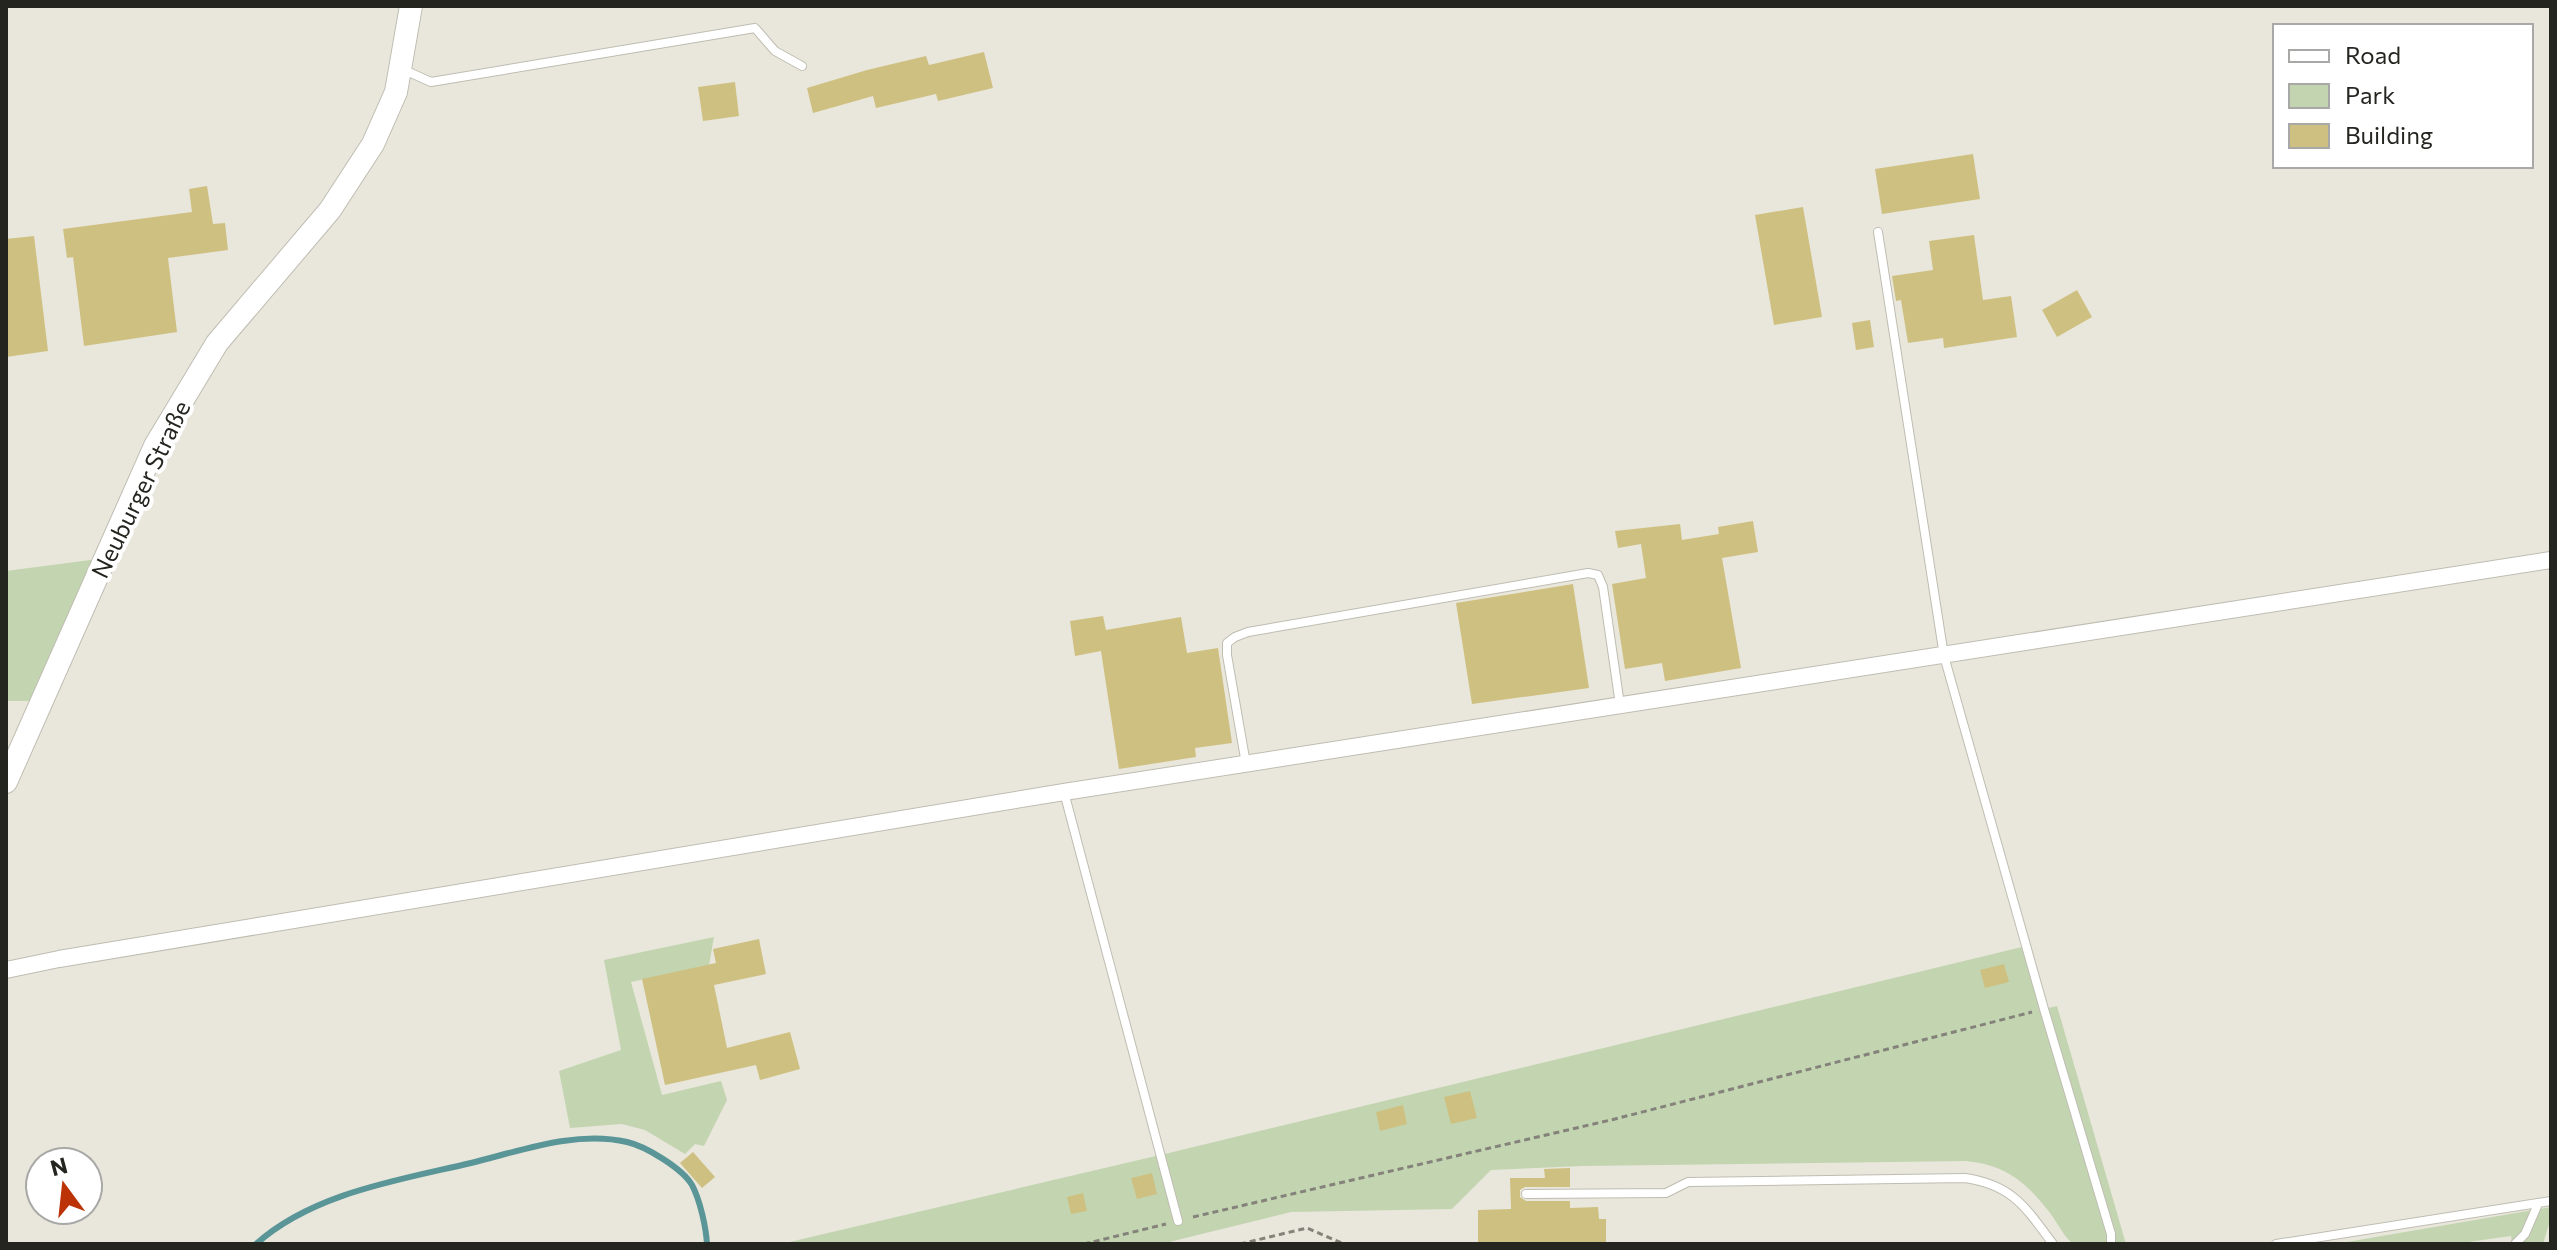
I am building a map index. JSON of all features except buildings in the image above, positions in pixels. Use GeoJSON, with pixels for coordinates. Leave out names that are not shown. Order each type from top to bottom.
{"type":"FeatureCollection","features":[{"type":"Feature","properties":{"kind":"street","name":"Neuburger Straße"},"geometry":{"type":"LineString","coordinates":[[6,782],[155,446],[217,343],[330,210],[373,144],[396,92],[411,6]]}},
{"type":"Feature","properties":{"kind":"street"},"geometry":{"type":"LineString","coordinates":[[6,970],[1064,792],[2551,560]]}},
{"type":"Feature","properties":{"kind":"lane"},"geometry":{"type":"LineString","coordinates":[[401,69],[431,82],[755,28],[775,51],[802,66]]}},
{"type":"Feature","properties":{"kind":"lane"},"geometry":{"type":"LineString","coordinates":[[1878,232],[1944,656],[2111,1234],[2111,1244]]}},
{"type":"Feature","properties":{"kind":"lane"},"geometry":{"type":"LineString","coordinates":[[1246,764],[1227,655],[1227,643],[1235,637],[1248,632],[1588,573],[1598,575],[1603,587],[1620,706]]}},
{"type":"Feature","properties":{"kind":"lane"},"geometry":{"type":"LineString","coordinates":[[1064,792],[1178,1221]]}},
{"type":"Feature","properties":{"kind":"lane"},"geometry":{"type":"LineString","coordinates":[[1526,1194],[1666,1193],[1688,1182],[1965,1178],[2003,1189],[2018,1200],[2053,1244]]}},
{"type":"Feature","properties":{"kind":"lane"},"geometry":{"type":"LineString","coordinates":[[2276,1244],[2551,1201]]}},
{"type":"Feature","properties":{"kind":"lane"},"geometry":{"type":"LineString","coordinates":[[2515,1244],[2525,1234],[2538,1204]]}},
{"type":"Feature","properties":{"kind":"path"},"geometry":{"type":"LineString","coordinates":[[1084,1244],[1615,1119],[2044,1009]]}},
{"type":"Feature","properties":{"kind":"path"},"geometry":{"type":"LineString","coordinates":[[1240,1244],[1307,1228],[1344,1244]]}},
{"type":"Feature","properties":{"kind":"green space"},"geometry":{"type":"Polygon","coordinates":[[[98,559],[33,701],[6,701],[6,571],[98,559]]]}},
{"type":"Feature","properties":{"kind":"green space"},"geometry":{"type":"Polygon","coordinates":[[[714,937],[709,965],[631,982],[662,1095],[721,1081],[727,1100],[704,1146],[695,1144],[685,1154],[645,1130],[622,1124],[570,1128],[559,1071],[621,1050],[604,960],[714,937]]]}},
{"type":"Feature","properties":{"kind":"green space"},"geometry":{"type":"Polygon","coordinates":[[[2026,946],[2044,1009],[2057,1006],[2126,1244],[2073,1244],[2041,1202],[2014,1177],[1993,1166],[1966,1161],[1491,1170],[1452,1209],[1291,1212],[1161,1244],[781,1244],[1173,1152],[2026,946]]]}},
{"type":"Feature","properties":{"kind":"green space"},"geometry":{"type":"Polygon","coordinates":[[[2551,1207],[2543,1244],[2512,1244],[2511,1236],[2454,1244],[2335,1244],[2551,1207]]]}},
{"type":"Feature","properties":{"kind":"waterway"},"geometry":{"type":"LineString","coordinates":[[256,1244],[304,1212],[358,1191],[528,1148],[588,1139],[635,1144],[687,1178],[698,1198],[707,1244]]}}]}
